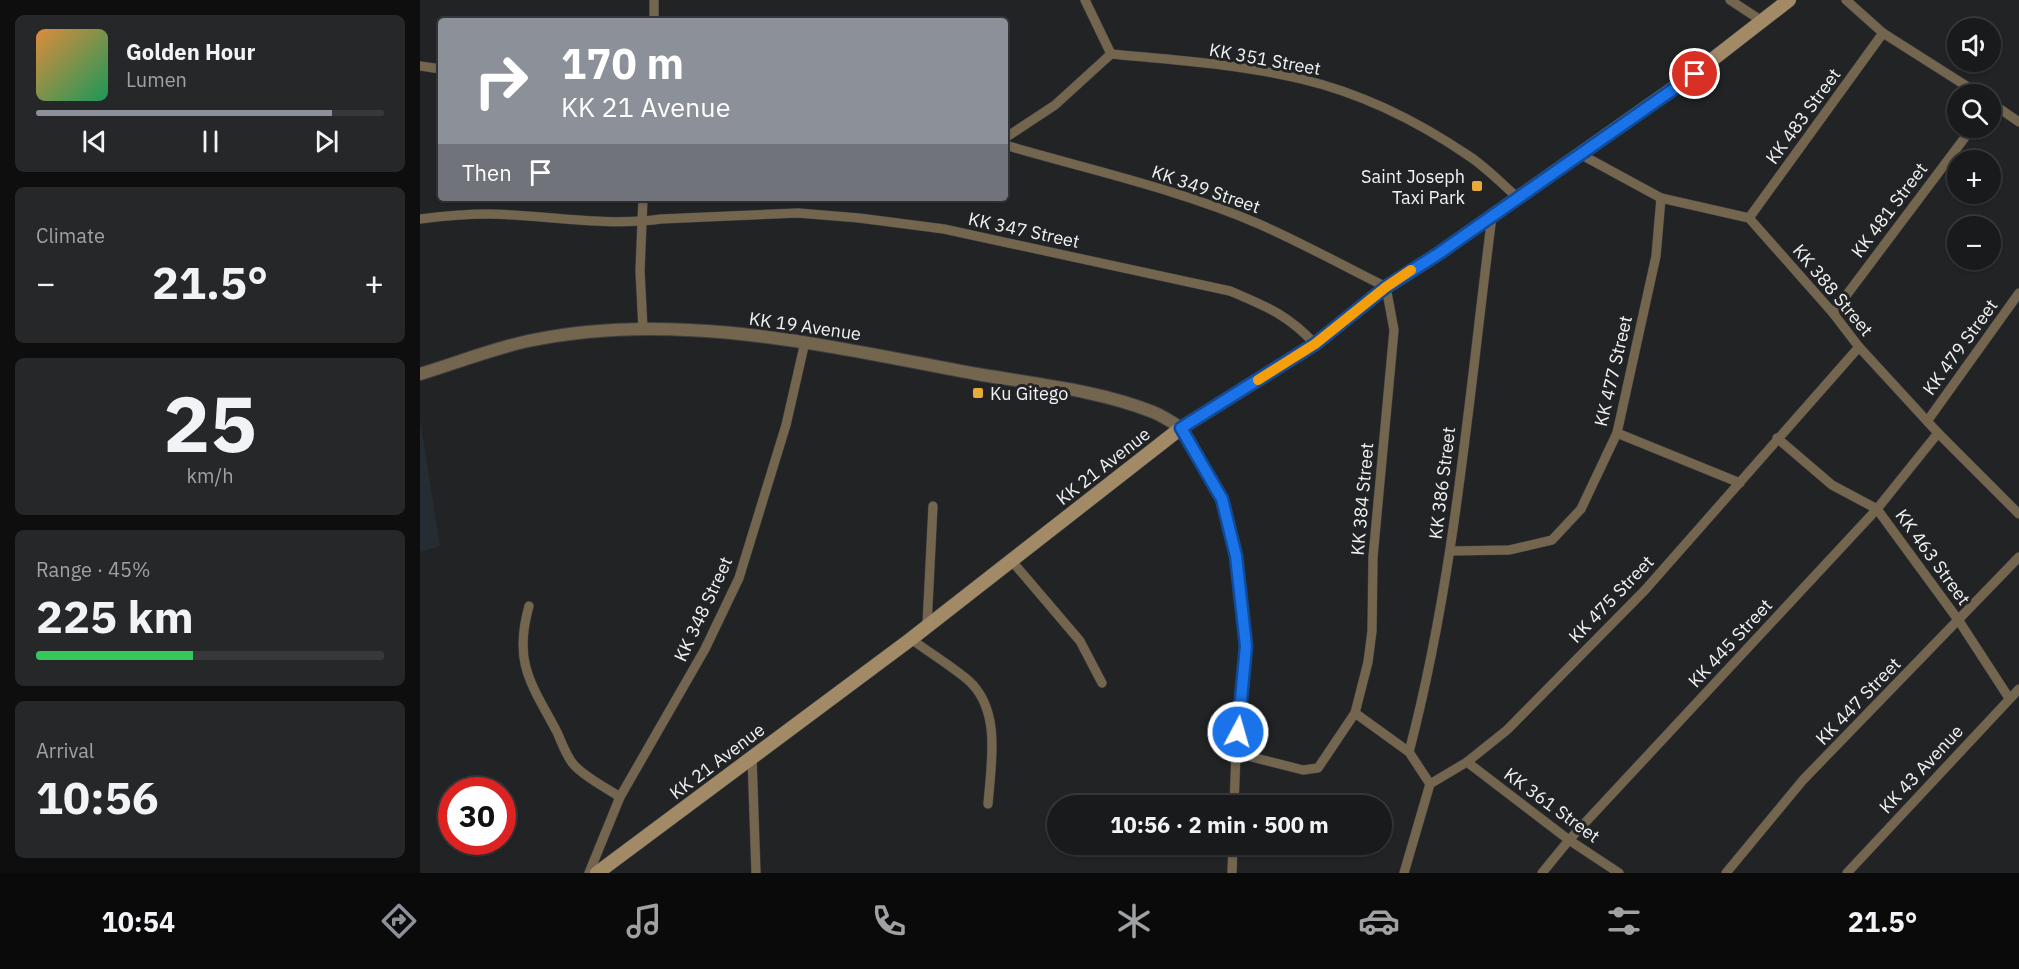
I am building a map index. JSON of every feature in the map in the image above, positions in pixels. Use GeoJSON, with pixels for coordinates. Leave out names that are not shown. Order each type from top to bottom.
{"type":"FeatureCollection","features":[{"type":"Feature","properties":{"kind":"main road","name":"KK 21 Avenue"},"geometry":{"type":"LineString","coordinates":[[596,873],[911,639],[1181,428],[1315,344],[1386,287],[1695,74],[1789,0]]}},
{"type":"Feature","properties":{"kind":"street"},"geometry":{"type":"LineString","coordinates":[[654,0],[654,18]]}},
{"type":"Feature","properties":{"kind":"street"},"geometry":{"type":"LineString","coordinates":[[1008,136],[1055,105],[1111,54],[1084,0]]}},
{"type":"Feature","properties":{"kind":"street"},"geometry":{"type":"LineString","coordinates":[[1730,0],[1762,21]]}},
{"type":"Feature","properties":{"kind":"street"},"geometry":{"type":"LineString","coordinates":[[1846,0],[1883,33],[1963,84]]}},
{"type":"Feature","properties":{"kind":"street","name":"KK 483 Street"},"geometry":{"type":"LineString","coordinates":[[1749,218],[1883,33]]}},
{"type":"Feature","properties":{"kind":"street","name":"KK 351 Street"},"geometry":{"type":"LineString","coordinates":[[1111,54],[1243,68],[1302,79],[1359,96],[1440,138],[1472,158],[1518,198]]}},
{"type":"Feature","properties":{"kind":"street"},"geometry":{"type":"LineString","coordinates":[[420,66],[438,69]]}},
{"type":"Feature","properties":{"kind":"street"},"geometry":{"type":"LineString","coordinates":[[2001,109],[2019,122]]}},
{"type":"Feature","properties":{"kind":"street","name":"KK 481 Street"},"geometry":{"type":"LineString","coordinates":[[1833,313],[1964,138]]}},
{"type":"Feature","properties":{"kind":"street","name":"KK 349 Street"},"geometry":{"type":"LineString","coordinates":[[1008,146],[1121,177],[1206,204],[1259,224],[1386,287]]}},
{"type":"Feature","properties":{"kind":"street"},"geometry":{"type":"LineString","coordinates":[[1580,154],[1661,198],[1749,218]]}},
{"type":"Feature","properties":{"kind":"street","name":"KK 477 Street"},"geometry":{"type":"LineString","coordinates":[[1450,551],[1509,549],[1552,540],[1581,509],[1617,433],[1656,256],[1661,198]]}},
{"type":"Feature","properties":{"kind":"street"},"geometry":{"type":"LineString","coordinates":[[643,201],[640,271],[643,329]]}},
{"type":"Feature","properties":{"kind":"street","name":"KK 347 Street"},"geometry":{"type":"LineString","coordinates":[[420,219],[445,215],[490,214],[641,222],[661,219],[798,213],[944,229],[1230,291],[1272,309],[1297,325],[1315,344]]}},
{"type":"Feature","properties":{"kind":"street","name":"KK 386 Street"},"geometry":{"type":"LineString","coordinates":[[1409,752],[1426,688],[1450,551],[1492,216]]}},
{"type":"Feature","properties":{"kind":"street","name":"KK 388 Street"},"geometry":{"type":"LineString","coordinates":[[1749,218],[1833,313],[1859,347],[1938,433],[2019,514]]}},
{"type":"Feature","properties":{"kind":"street","name":"KK 384 Street"},"geometry":{"type":"LineString","coordinates":[[1355,713],[1368,662],[1372,631],[1373,557],[1394,330],[1386,287]]}},
{"type":"Feature","properties":{"kind":"street","name":"KK 479 Street"},"geometry":{"type":"LineString","coordinates":[[1928,420],[2019,293]]}},
{"type":"Feature","properties":{"kind":"street","name":"KK 19 Avenue"},"geometry":{"type":"LineString","coordinates":[[420,374],[527,341],[571,334],[643,329],[706,331],[805,342],[1098,396],[1155,412],[1181,428]]}},
{"type":"Feature","properties":{"kind":"street","name":"KK 348 Street"},"geometry":{"type":"LineString","coordinates":[[596,873],[620,797],[705,649],[739,578],[786,425],[805,342]]}},
{"type":"Feature","properties":{"kind":"street","name":"KK 475 Street"},"geometry":{"type":"LineString","coordinates":[[1430,784],[1467,762],[1507,730],[1645,590],[1859,347]]}},
{"type":"Feature","properties":{"kind":"street"},"geometry":{"type":"LineString","coordinates":[[1181,428],[1222,499],[1236,556],[1246,646],[1234,795]]}},
{"type":"Feature","properties":{"kind":"street"},"geometry":{"type":"LineString","coordinates":[[1617,433],[1740,483]]}},
{"type":"Feature","properties":{"kind":"street","name":"KK 445 Street"},"geometry":{"type":"LineString","coordinates":[[1542,873],[1569,840],[1877,509],[1938,433]]}},
{"type":"Feature","properties":{"kind":"street","name":"KK 463 Street"},"geometry":{"type":"LineString","coordinates":[[1777,438],[1832,485],[1877,509],[1959,621],[2010,698]]}},
{"type":"Feature","properties":{"kind":"street"},"geometry":{"type":"LineString","coordinates":[[927,625],[933,506]]}},
{"type":"Feature","properties":{"kind":"street","name":"KK 447 Street"},"geometry":{"type":"LineString","coordinates":[[1726,873],[1803,780],[2019,557]]}},
{"type":"Feature","properties":{"kind":"street"},"geometry":{"type":"LineString","coordinates":[[1011,560],[1080,641],[1102,683]]}},
{"type":"Feature","properties":{"kind":"street"},"geometry":{"type":"LineString","coordinates":[[529,606],[523,627],[522,643],[524,663],[533,687],[574,765],[620,797]]}},
{"type":"Feature","properties":{"kind":"street"},"geometry":{"type":"LineString","coordinates":[[911,639],[969,681],[982,700],[993,734],[988,804]]}},
{"type":"Feature","properties":{"kind":"street","name":"KK 43 Avenue"},"geometry":{"type":"LineString","coordinates":[[1847,873],[2019,688]]}},
{"type":"Feature","properties":{"kind":"street"},"geometry":{"type":"LineString","coordinates":[[1236,753],[1303,770],[1318,768],[1355,713],[1409,752],[1430,784],[1404,873]]}},
{"type":"Feature","properties":{"kind":"street"},"geometry":{"type":"LineString","coordinates":[[752,757],[756,873]]}},
{"type":"Feature","properties":{"kind":"street","name":"KK 361 Street"},"geometry":{"type":"LineString","coordinates":[[1467,762],[1569,840],[1619,873]]}},
{"type":"Feature","properties":{"kind":"street"},"geometry":{"type":"LineString","coordinates":[[1232,873],[1233,855]]}},
{"type":"Feature","properties":{"kind":"shaded area"},"geometry":{"type":"Polygon","coordinates":[[[420,419],[440,546],[420,552],[420,419]]]}},
{"type":"Feature","properties":{"kind":"slow traffic"},"geometry":{"type":"LineString","coordinates":[[1258,380],[1315,344],[1411,270]]}},
{"type":"Feature","properties":{"kind":"place","name":"Saint Joseph Taxi Park"},"geometry":{"type":"Point","coordinates":[1477,186]}},
{"type":"Feature","properties":{"kind":"place","name":"Ku Gitego"},"geometry":{"type":"Point","coordinates":[978,393]}},
{"type":"Feature","properties":{"kind":"route"},"geometry":{"type":"LineString","coordinates":[[1238,732],[1246,646],[1236,556],[1222,499],[1181,428],[1315,344],[1386,287],[1438,254],[1695,74]]}}]}
